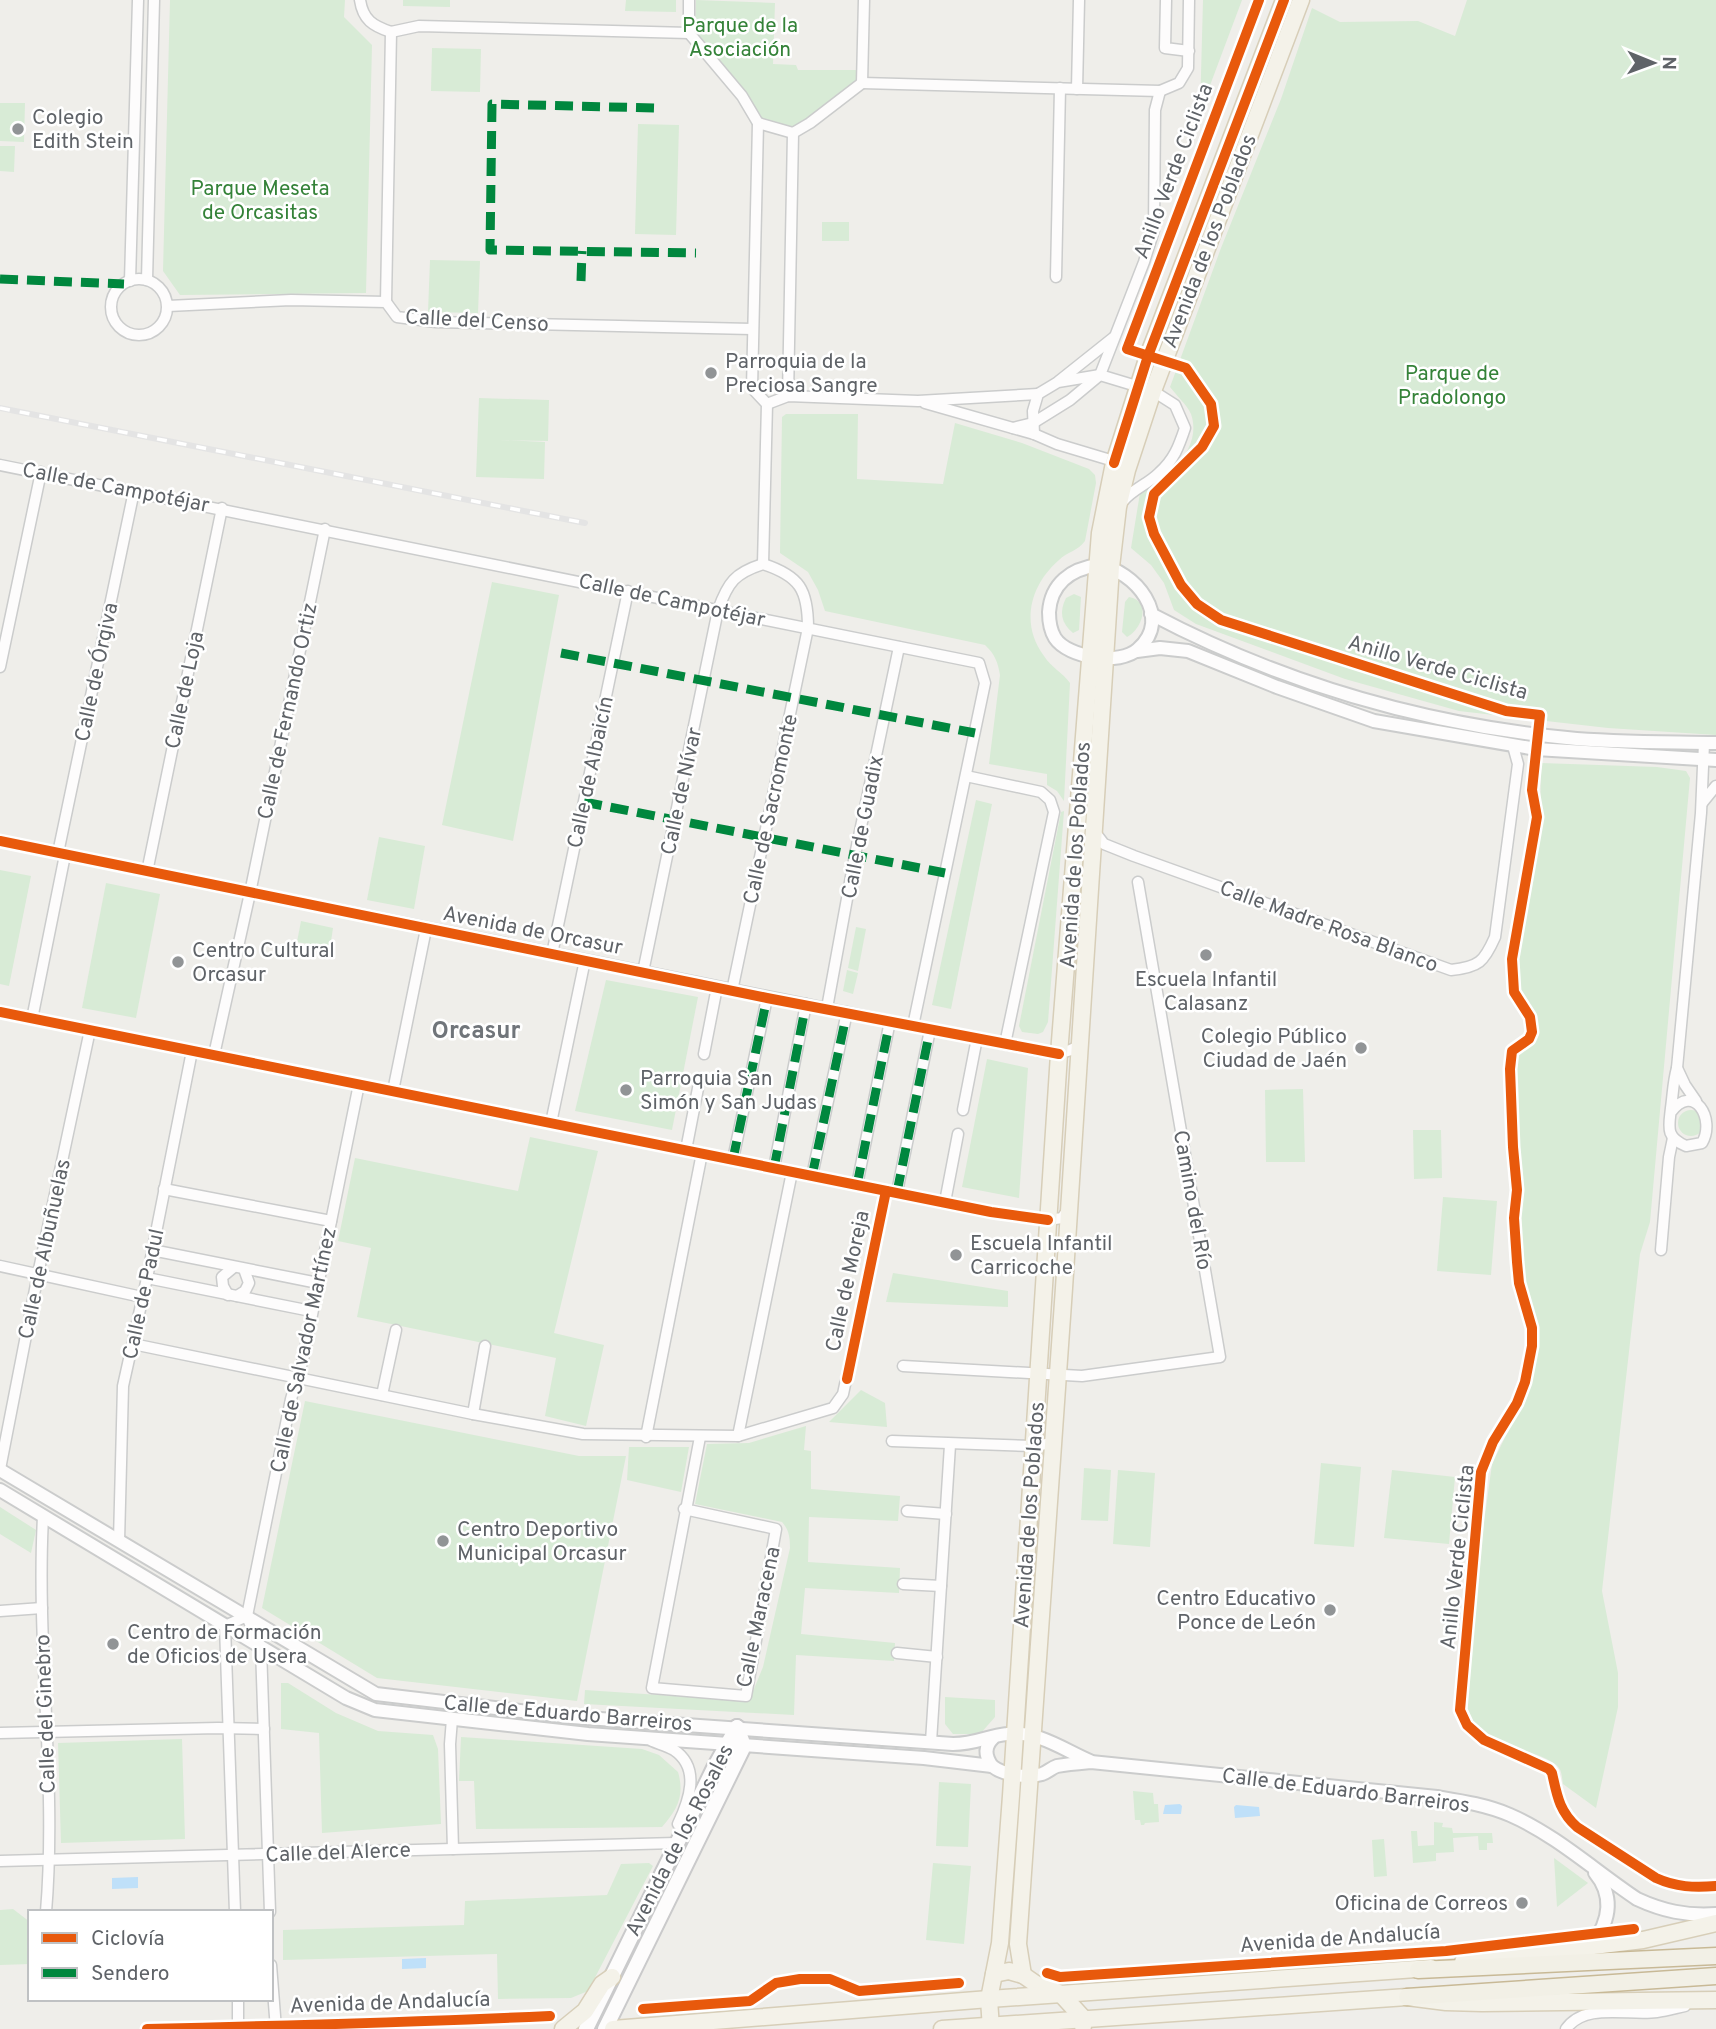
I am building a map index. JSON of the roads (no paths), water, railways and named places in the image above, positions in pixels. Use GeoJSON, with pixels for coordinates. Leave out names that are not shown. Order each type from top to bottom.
{"type":"FeatureCollection","features":[{"type":"Feature","properties":{"kind":"highway","name":"Avenida de Andalucía"},"geometry":{"type":"LineString","coordinates":[[1418,1970],[1716,1956]]}},
{"type":"Feature","properties":{"kind":"highway"},"geometry":{"type":"LineString","coordinates":[[1406,1997],[1716,1976]]}},
{"type":"Feature","properties":{"kind":"main road","name":"Avenida de los Poblados"},"geometry":{"type":"LineString","coordinates":[[991,2027],[989,1999],[1000,1943],[1016,1734],[1059,1054],[1098,657],[1104,566],[1146,388],[1284,0]]}},
{"type":"Feature","properties":{"kind":"main road","name":"Avenida de los Poblados"},"geometry":{"type":"LineString","coordinates":[[1104,566],[1100,533],[1114,463],[1301,0]]}},
{"type":"Feature","properties":{"kind":"main road","name":"Avenida de los Poblados"},"geometry":{"type":"LineString","coordinates":[[1023,1975],[1018,1944],[1070,1208],[1093,830],[1098,657]]}},
{"type":"Feature","properties":{"kind":"main road","name":"Avenida de los Rosales"},"geometry":{"type":"LineString","coordinates":[[586,2029],[679,1837],[737,1727]]}},
{"type":"Feature","properties":{"kind":"main road","name":"Avenida de los Rosales"},"geometry":{"type":"LineString","coordinates":[[605,2029],[744,1746],[737,1727]]}},
{"type":"Feature","properties":{"kind":"main road"},"geometry":{"type":"LineString","coordinates":[[1418,1970],[1655,1938],[1716,1923]]}},
{"type":"Feature","properties":{"kind":"main road","name":"Avenida de Andalucía"},"geometry":{"type":"LineString","coordinates":[[613,2029],[989,1999],[1418,1970]]}},
{"type":"Feature","properties":{"kind":"main road"},"geometry":{"type":"LineString","coordinates":[[993,1974],[1009,1971],[1023,1975],[1036,1984],[1061,1994],[1083,2024]]}},
{"type":"Feature","properties":{"kind":"main road"},"geometry":{"type":"LineString","coordinates":[[563,2029],[585,2011],[602,1984],[612,1977]]}},
{"type":"Feature","properties":{"kind":"main road"},"geometry":{"type":"LineString","coordinates":[[942,2029],[1083,2024],[1406,1997],[1482,2003],[1714,2000]]}},
{"type":"Feature","properties":{"kind":"street"},"geometry":{"type":"LineString","coordinates":[[131,281],[138,0]]}},
{"type":"Feature","properties":{"kind":"street"},"geometry":{"type":"LineString","coordinates":[[147,280],[154,0]]}},
{"type":"Feature","properties":{"kind":"street"},"geometry":{"type":"LineString","coordinates":[[360,0],[362,13],[369,21],[375,27],[391,32],[419,26],[689,33]]}},
{"type":"Feature","properties":{"kind":"street"},"geometry":{"type":"LineString","coordinates":[[689,0],[689,33],[742,96],[758,123],[752,388],[767,404],[763,564]]}},
{"type":"Feature","properties":{"kind":"street"},"geometry":{"type":"LineString","coordinates":[[862,83],[864,0]]}},
{"type":"Feature","properties":{"kind":"street"},"geometry":{"type":"LineString","coordinates":[[1077,89],[1079,0]]}},
{"type":"Feature","properties":{"kind":"street"},"geometry":{"type":"LineString","coordinates":[[1166,0],[1165,48],[1188,51]]}},
{"type":"Feature","properties":{"kind":"street"},"geometry":{"type":"LineString","coordinates":[[758,123],[793,133],[862,83],[1160,91],[1179,83],[1188,68],[1189,0]]}},
{"type":"Feature","properties":{"kind":"street"},"geometry":{"type":"LineString","coordinates":[[386,302],[391,32]]}},
{"type":"Feature","properties":{"kind":"street"},"geometry":{"type":"LineString","coordinates":[[1056,277],[1060,88]]}},
{"type":"Feature","properties":{"kind":"street"},"geometry":{"type":"LineString","coordinates":[[1033,428],[1100,375],[1140,272],[1154,230],[1155,110],[1160,91]]}},
{"type":"Feature","properties":{"kind":"street"},"geometry":{"type":"LineString","coordinates":[[788,396],[793,133]]}},
{"type":"Feature","properties":{"kind":"street"},"geometry":{"type":"LineString","coordinates":[[147,280],[157,285],[165,295],[166,316],[154,331],[135,335],[124,331],[116,323],[112,303],[118,289],[131,281],[147,280]]}},
{"type":"Feature","properties":{"kind":"street","name":"Calle del Censo"},"geometry":{"type":"LineString","coordinates":[[167,306],[291,300],[386,302],[397,317],[436,322],[752,329]]}},
{"type":"Feature","properties":{"kind":"street"},"geometry":{"type":"LineString","coordinates":[[767,404],[788,396],[918,401],[1038,394],[1058,382],[1114,337]]}},
{"type":"Feature","properties":{"kind":"street"},"geometry":{"type":"LineString","coordinates":[[1058,382],[1100,375],[1146,388],[1175,405],[1185,428],[1177,453],[1158,474],[1131,491],[1118,507]]}},
{"type":"Feature","properties":{"kind":"street"},"geometry":{"type":"LineString","coordinates":[[1033,428],[1033,411],[1038,394]]}},
{"type":"Feature","properties":{"kind":"street"},"geometry":{"type":"LineString","coordinates":[[918,401],[1013,428],[1033,428],[1057,444],[1114,463],[1131,459]]}},
{"type":"Feature","properties":{"kind":"street","name":"Calle de Campotéjar"},"geometry":{"type":"LineString","coordinates":[[0,465],[979,663],[985,683],[913,1026]]}},
{"type":"Feature","properties":{"kind":"street"},"geometry":{"type":"LineString","coordinates":[[0,667],[41,472]]}},
{"type":"Feature","properties":{"kind":"street","name":"Calle de Órgiva"},"geometry":{"type":"LineString","coordinates":[[32,1019],[134,491]]}},
{"type":"Feature","properties":{"kind":"street","name":"Calle de Loja"},"geometry":{"type":"LineString","coordinates":[[147,872],[222,509]]}},
{"type":"Feature","properties":{"kind":"street","name":"Calle de Fernando Ortiz"},"geometry":{"type":"LineString","coordinates":[[214,1055],[325,529]]}},
{"type":"Feature","properties":{"kind":"street","name":"Calle de Nívar"},"geometry":{"type":"LineString","coordinates":[[643,972],[718,610],[730,583],[738,574],[763,564]]}},
{"type":"Feature","properties":{"kind":"street","name":"Calle de Sacromonte"},"geometry":{"type":"LineString","coordinates":[[732,990],[808,628],[806,598],[800,586],[792,577],[763,564]]}},
{"type":"Feature","properties":{"kind":"street"},"geometry":{"type":"LineString","coordinates":[[1137,651],[1150,635],[1152,614],[1147,598],[1138,586],[1104,566],[1084,567],[1061,581],[1055,589],[1050,605],[1049,621],[1056,640],[1071,649],[1098,657],[1124,657],[1137,651],[1160,649],[1188,651],[1277,687],[1374,721],[1513,746],[1710,759]]}},
{"type":"Feature","properties":{"kind":"street","name":"Calle de Albaicín"},"geometry":{"type":"LineString","coordinates":[[552,954],[628,591]]}},
{"type":"Feature","properties":{"kind":"street"},"geometry":{"type":"LineString","coordinates":[[1152,614],[1246,660],[1381,706],[1504,730],[1570,738],[1710,743],[1677,1068],[1668,1125],[1673,1138],[1661,1250]]}},
{"type":"Feature","properties":{"kind":"street","name":"Calle de Guadix"},"geometry":{"type":"LineString","coordinates":[[827,1008],[855,855],[899,647]]}},
{"type":"Feature","properties":{"kind":"street","name":"Calle Madre Rosa Blanco"},"geometry":{"type":"LineString","coordinates":[[1093,830],[1104,844],[1134,856],[1451,970],[1472,968],[1487,956],[1495,937],[1518,764],[1513,746]]}},
{"type":"Feature","properties":{"kind":"street"},"geometry":{"type":"LineString","coordinates":[[966,776],[1041,792],[1050,800],[1054,812],[1005,1044]]}},
{"type":"Feature","properties":{"kind":"street"},"geometry":{"type":"LineString","coordinates":[[1702,803],[1716,786]]}},
{"type":"Feature","properties":{"kind":"street","name":"Avenida de Orcasur"},"geometry":{"type":"LineString","coordinates":[[0,841],[766,998],[1059,1054]]}},
{"type":"Feature","properties":{"kind":"street","name":"Camino del Río"},"geometry":{"type":"LineString","coordinates":[[1058,1377],[1220,1357],[1138,882]]}},
{"type":"Feature","properties":{"kind":"street"},"geometry":{"type":"LineString","coordinates":[[393,1091],[426,929]]}},
{"type":"Feature","properties":{"kind":"street"},"geometry":{"type":"LineString","coordinates":[[551,1123],[585,960]]}},
{"type":"Feature","properties":{"kind":"street"},"geometry":{"type":"LineString","coordinates":[[704,1054],[717,987]]}},
{"type":"Feature","properties":{"kind":"street"},"geometry":{"type":"LineString","coordinates":[[733,1159],[766,998]]}},
{"type":"Feature","properties":{"kind":"street"},"geometry":{"type":"LineString","coordinates":[[774,1168],[806,1004]]}},
{"type":"Feature","properties":{"kind":"street"},"geometry":{"type":"LineString","coordinates":[[0,1012],[1017,1217],[1048,1220],[1062,1218],[1070,1208]]}},
{"type":"Feature","properties":{"kind":"street"},"geometry":{"type":"LineString","coordinates":[[812,1176],[847,1012]]}},
{"type":"Feature","properties":{"kind":"street"},"geometry":{"type":"LineString","coordinates":[[857,1185],[890,1021]]}},
{"type":"Feature","properties":{"kind":"street","name":"Calle de Albuñuelas"},"geometry":{"type":"LineString","coordinates":[[0,1469],[90,1030]]}},
{"type":"Feature","properties":{"kind":"street"},"geometry":{"type":"LineString","coordinates":[[897,1192],[930,1030]]}},
{"type":"Feature","properties":{"kind":"street"},"geometry":{"type":"LineString","coordinates":[[963,1110],[977,1038]]}},
{"type":"Feature","properties":{"kind":"street"},"geometry":{"type":"LineString","coordinates":[[1059,1054],[1069,1053],[1080,1045]]}},
{"type":"Feature","properties":{"kind":"street","name":"Calle de Padul"},"geometry":{"type":"LineString","coordinates":[[119,1541],[123,1386],[192,1051]]}},
{"type":"Feature","properties":{"kind":"street"},"geometry":{"type":"LineString","coordinates":[[1059,1054],[1078,1079]]}},
{"type":"Feature","properties":{"kind":"street"},"geometry":{"type":"LineString","coordinates":[[1677,1068],[1696,1101]]}},
{"type":"Feature","properties":{"kind":"street"},"geometry":{"type":"LineString","coordinates":[[686,1150],[700,1078]]}},
{"type":"Feature","properties":{"kind":"street","name":"Calle de Salvador Martínez"},"geometry":{"type":"LineString","coordinates":[[247,1616],[359,1084]]}},
{"type":"Feature","properties":{"kind":"street"},"geometry":{"type":"LineString","coordinates":[[1671,1112],[1682,1102],[1696,1101],[1713,1112],[1712,1131],[1702,1143],[1686,1146],[1673,1138]]}},
{"type":"Feature","properties":{"kind":"street"},"geometry":{"type":"LineString","coordinates":[[944,1202],[958,1134]]}},
{"type":"Feature","properties":{"kind":"street"},"geometry":{"type":"LineString","coordinates":[[646,1437],[702,1153]]}},
{"type":"Feature","properties":{"kind":"street"},"geometry":{"type":"LineString","coordinates":[[738,1436],[792,1172]]}},
{"type":"Feature","properties":{"kind":"street"},"geometry":{"type":"LineString","coordinates":[[164,1189],[331,1222]]}},
{"type":"Feature","properties":{"kind":"street","name":"Calle de Moreja"},"geometry":{"type":"LineString","coordinates":[[133,1344],[583,1434],[646,1437],[738,1436],[833,1408],[843,1394],[886,1191]]}},
{"type":"Feature","properties":{"kind":"street"},"geometry":{"type":"LineString","coordinates":[[152,1250],[318,1283]]}},
{"type":"Feature","properties":{"kind":"street"},"geometry":{"type":"LineString","coordinates":[[0,1266],[142,1297]]}},
{"type":"Feature","properties":{"kind":"street"},"geometry":{"type":"LineString","coordinates":[[232,1296],[223,1286],[222,1277],[227,1270],[239,1268]]}},
{"type":"Feature","properties":{"kind":"street"},"geometry":{"type":"LineString","coordinates":[[232,1296],[245,1291],[249,1283],[239,1268]]}},
{"type":"Feature","properties":{"kind":"street"},"geometry":{"type":"LineString","coordinates":[[147,1278],[312,1311]]}},
{"type":"Feature","properties":{"kind":"street"},"geometry":{"type":"LineString","coordinates":[[382,1395],[396,1330]]}},
{"type":"Feature","properties":{"kind":"street"},"geometry":{"type":"LineString","coordinates":[[473,1414],[485,1346]]}},
{"type":"Feature","properties":{"kind":"street"},"geometry":{"type":"LineString","coordinates":[[903,1366],[1058,1377]]}},
{"type":"Feature","properties":{"kind":"street","name":"Calle Maracena"},"geometry":{"type":"LineString","coordinates":[[684,1509],[776,1529],[746,1696],[652,1688],[684,1509],[700,1437]]}},
{"type":"Feature","properties":{"kind":"street"},"geometry":{"type":"LineString","coordinates":[[892,1441],[950,1445],[1033,1446],[1053,1443]]}},
{"type":"Feature","properties":{"kind":"street"},"geometry":{"type":"LineString","coordinates":[[931,1742],[950,1445]]}},
{"type":"Feature","properties":{"kind":"street","name":"Calle de Eduardo Barreiros"},"geometry":{"type":"LineString","coordinates":[[0,1469],[376,1693],[572,1717],[931,1742],[972,1744],[1016,1734],[1033,1735],[1091,1762]]}},
{"type":"Feature","properties":{"kind":"street","name":"Calle de Eduardo Barreiros"},"geometry":{"type":"LineString","coordinates":[[0,1490],[346,1698],[375,1710],[649,1739],[924,1758],[992,1766],[999,1771],[1030,1776],[1044,1773],[1054,1767],[1091,1762],[1437,1797],[1498,1810],[1526,1823],[1637,1899],[1652,1906],[1682,1914],[1716,1914]]}},
{"type":"Feature","properties":{"kind":"street"},"geometry":{"type":"LineString","coordinates":[[907,1511],[946,1514]]}},
{"type":"Feature","properties":{"kind":"street","name":"Calle del Ginebro"},"geometry":{"type":"LineString","coordinates":[[43,1517],[42,1608],[51,1860],[47,1910]]}},
{"type":"Feature","properties":{"kind":"street"},"geometry":{"type":"LineString","coordinates":[[903,1584],[941,1586]]}},
{"type":"Feature","properties":{"kind":"street"},"geometry":{"type":"LineString","coordinates":[[0,1611],[42,1608]]}},
{"type":"Feature","properties":{"kind":"street"},"geometry":{"type":"LineString","coordinates":[[235,1910],[225,1626],[247,1616],[261,1648],[270,1910]]}},
{"type":"Feature","properties":{"kind":"street"},"geometry":{"type":"LineString","coordinates":[[898,1653],[937,1657]]}},
{"type":"Feature","properties":{"kind":"street"},"geometry":{"type":"LineString","coordinates":[[452,1719],[450,1744],[453,1849]]}},
{"type":"Feature","properties":{"kind":"street"},"geometry":{"type":"LineString","coordinates":[[0,1733],[264,1729]]}},
{"type":"Feature","properties":{"kind":"street"},"geometry":{"type":"LineString","coordinates":[[992,1766],[986,1752],[993,1738]]}},
{"type":"Feature","properties":{"kind":"street"},"geometry":{"type":"LineString","coordinates":[[649,1739],[676,1751],[688,1768],[691,1784],[689,1801],[678,1824],[679,1837]]}},
{"type":"Feature","properties":{"kind":"street"},"geometry":{"type":"LineString","coordinates":[[1054,1745],[1058,1755],[1054,1767]]}},
{"type":"Feature","properties":{"kind":"street","name":"Calle del Alerce"},"geometry":{"type":"LineString","coordinates":[[0,1861],[453,1849],[679,1837]]}},
{"type":"Feature","properties":{"kind":"street"},"geometry":{"type":"LineString","coordinates":[[1586,1862],[1601,1880],[1608,1910],[1606,1924],[1592,1945]]}},
{"type":"Feature","properties":{"kind":"street"},"geometry":{"type":"LineString","coordinates":[[273,1991],[276,2029]]}},
{"type":"Feature","properties":{"kind":"street"},"geometry":{"type":"LineString","coordinates":[[1566,2029],[1571,2021],[1590,2013],[1657,2012],[1714,2000]]}},
{"type":"Feature","properties":{"kind":"street"},"geometry":{"type":"LineString","coordinates":[[238,2001],[238,2029]]}},
{"type":"Feature","properties":{"kind":"water"},"geometry":{"type":"Polygon","coordinates":[[[1180,1804],[1181,1814],[1163,1814],[1165,1805],[1180,1804]]]}},
{"type":"Feature","properties":{"kind":"water"},"geometry":{"type":"Polygon","coordinates":[[[1236,1805],[1259,1807],[1260,1816],[1235,1818],[1236,1805]]]}},
{"type":"Feature","properties":{"kind":"water"},"geometry":{"type":"Polygon","coordinates":[[[138,1877],[138,1888],[112,1889],[112,1878],[138,1877]]]}},
{"type":"Feature","properties":{"kind":"water"},"geometry":{"type":"Polygon","coordinates":[[[426,1958],[426,1968],[402,1969],[402,1959],[426,1958]]]}},
{"type":"Feature","properties":{"kind":"railway"},"geometry":{"type":"LineString","coordinates":[[0,408],[585,523]]}},
{"type":"Feature","properties":{"kind":"place","name":"Colegio Edith Stein"},"geometry":{"type":"Point","coordinates":[18,129]}},
{"type":"Feature","properties":{"kind":"place","name":"Parroquia de la Preciosa Sangre"},"geometry":{"type":"Point","coordinates":[711,373]}},
{"type":"Feature","properties":{"kind":"place","name":"Escuela Infantil Calasanz"},"geometry":{"type":"Point","coordinates":[1206,955]}},
{"type":"Feature","properties":{"kind":"place","name":"Centro Cultural Orcasur"},"geometry":{"type":"Point","coordinates":[178,962]}},
{"type":"Feature","properties":{"kind":"place","name":"Colegio Público Ciudad de Jaén"},"geometry":{"type":"Point","coordinates":[1361,1048]}},
{"type":"Feature","properties":{"kind":"place","name":"Parroquia San Simón y San Judas"},"geometry":{"type":"Point","coordinates":[626,1090]}},
{"type":"Feature","properties":{"kind":"place","name":"Escuela Infantil Carricoche"},"geometry":{"type":"Point","coordinates":[956,1255]}},
{"type":"Feature","properties":{"kind":"place","name":"Centro Deportivo Municipal Orcasur"},"geometry":{"type":"Point","coordinates":[443,1541]}},
{"type":"Feature","properties":{"kind":"place","name":"Centro Educativo Ponce de León"},"geometry":{"type":"Point","coordinates":[1330,1610]}},
{"type":"Feature","properties":{"kind":"place","name":"Centro de Formación de Oficios de Usera"},"geometry":{"type":"Point","coordinates":[113,1644]}},
{"type":"Feature","properties":{"kind":"place","name":"Oficina de Correos"},"geometry":{"type":"Point","coordinates":[1522,1903]}},
{"type":"Feature","properties":{"kind":"district","name":"Orcasur"},"geometry":{"type":"Point","coordinates":[476,1030]}},
{"type":"Feature","properties":{"kind":"park label","name":"Parque de la Asociación"},"geometry":{"type":"Point","coordinates":[740,37]}},
{"type":"Feature","properties":{"kind":"park label","name":"Parque Meseta de Orcasitas"},"geometry":{"type":"Point","coordinates":[260,200]}},
{"type":"Feature","properties":{"kind":"park label","name":"Parque de Pradolongo"},"geometry":{"type":"Point","coordinates":[1452,385]}}]}
